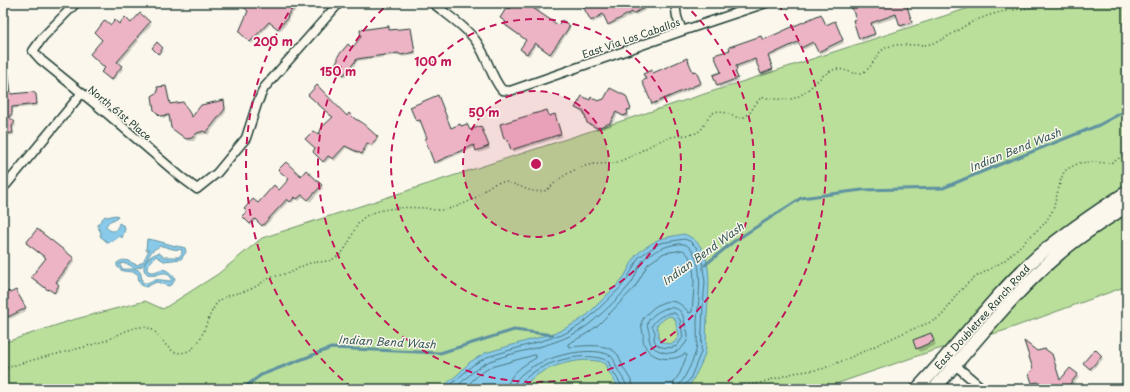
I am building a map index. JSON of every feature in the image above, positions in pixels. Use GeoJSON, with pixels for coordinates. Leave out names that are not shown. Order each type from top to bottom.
{"type":"FeatureCollection","features":[{"type":"Feature","properties":{"kind":"main road","name":"East Doubletree Ranch Road"},"geometry":{"type":"LineString","coordinates":[[934,389],[950,361],[1006,288],[1037,257],[1072,229],[1127,192]]}},
{"type":"Feature","properties":{"kind":"main road","name":"East Doubletree Ranch Road"},"geometry":{"type":"LineString","coordinates":[[917,389],[950,361],[1046,265],[1079,238],[1127,206]]}},
{"type":"Feature","properties":{"kind":"street","name":"North 61st Place"},"geometry":{"type":"LineString","coordinates":[[76,3],[43,37],[33,51],[41,60],[81,94],[110,116],[181,177],[197,188],[217,173],[246,138],[264,88],[339,3]]}},
{"type":"Feature","properties":{"kind":"street","name":"East Via Los Caballos"},"geometry":{"type":"LineString","coordinates":[[432,3],[464,29],[478,44],[489,64],[496,82],[502,90],[510,91],[766,3]]}},
{"type":"Feature","properties":{"kind":"street"},"geometry":{"type":"LineString","coordinates":[[675,3],[677,17],[682,31]]}},
{"type":"Feature","properties":{"kind":"street"},"geometry":{"type":"LineString","coordinates":[[6,185],[81,94]]}},
{"type":"Feature","properties":{"kind":"street"},"geometry":{"type":"LineString","coordinates":[[950,361],[983,389]]}},
{"type":"Feature","properties":{"kind":"path"},"geometry":{"type":"LineString","coordinates":[[3,369],[104,342],[125,331],[140,327],[148,328],[154,332],[167,348],[171,350],[179,353],[189,351],[200,339],[217,303],[225,297],[249,290],[267,280],[290,273],[304,265],[333,259],[347,247],[356,226],[368,215],[388,209],[424,208],[440,211],[464,204],[472,200],[490,185],[501,182],[515,184],[533,191],[543,191],[560,179],[584,166],[614,163],[638,153],[662,140],[674,136],[697,132],[703,127],[705,121],[711,114],[716,111],[721,111],[739,118],[743,118],[748,114],[758,99],[792,99],[806,92],[822,76],[833,70],[842,69],[855,73],[863,72],[868,69],[876,56],[884,48],[898,45],[926,45],[943,39],[968,24],[982,18],[1003,12],[1035,7],[1044,3]]}},
{"type":"Feature","properties":{"kind":"path"},"geometry":{"type":"LineString","coordinates":[[721,389],[732,386],[756,384],[794,373],[822,368],[847,359],[903,332],[935,320],[944,313],[968,283],[1004,261],[1045,223],[1053,210],[1061,179],[1067,168],[1079,163],[1110,163],[1116,161],[1127,153]]}},
{"type":"Feature","properties":{"kind":"green space"},"geometry":{"type":"Polygon","coordinates":[[[984,3],[1127,3],[1127,286],[1003,331],[932,351],[821,389],[3,389],[3,343],[72,320],[145,301],[163,309],[218,274],[262,238],[984,3]]]}},
{"type":"Feature","properties":{"kind":"water"},"geometry":{"type":"Polygon","coordinates":[[[105,216],[118,216],[116,219],[107,224],[106,227],[114,231],[119,223],[124,226],[125,229],[122,238],[120,236],[113,241],[107,242],[100,236],[101,233],[97,225],[105,216]]]}},
{"type":"Feature","properties":{"kind":"water"},"geometry":{"type":"Polygon","coordinates":[[[684,234],[695,240],[702,248],[706,258],[709,282],[705,353],[697,372],[687,389],[619,389],[606,364],[588,360],[567,363],[545,370],[528,382],[522,389],[440,389],[470,362],[485,353],[560,331],[577,322],[587,315],[617,285],[624,277],[636,255],[659,239],[684,234]],[[669,316],[656,326],[659,332],[658,337],[660,341],[668,344],[674,343],[679,336],[676,321],[673,317],[669,316]]]}},
{"type":"Feature","properties":{"kind":"water"},"geometry":{"type":"Polygon","coordinates":[[[147,239],[185,248],[186,252],[181,259],[164,261],[156,256],[147,266],[147,270],[151,272],[163,269],[170,273],[175,279],[169,286],[157,282],[146,287],[143,286],[140,283],[138,274],[124,271],[119,269],[117,266],[117,263],[122,260],[137,265],[143,262],[149,250],[146,250],[147,239]],[[162,246],[152,251],[143,265],[138,268],[134,268],[124,263],[120,264],[120,266],[123,269],[134,269],[139,271],[142,282],[144,283],[153,280],[170,281],[172,280],[171,277],[166,273],[150,275],[144,270],[144,266],[148,259],[155,254],[159,253],[164,257],[179,257],[182,253],[182,250],[162,246]]]}},
{"type":"Feature","properties":{"kind":"building"},"geometry":{"type":"Polygon","coordinates":[[[239,3],[298,3],[278,29],[269,22],[250,42],[239,32],[248,11],[239,3]]]}},
{"type":"Feature","properties":{"kind":"building"},"geometry":{"type":"Polygon","coordinates":[[[514,3],[537,3],[533,8],[558,25],[562,20],[570,26],[550,54],[535,43],[527,54],[520,49],[526,40],[504,24],[506,22],[500,18],[507,7],[510,9],[514,3]]]}},
{"type":"Feature","properties":{"kind":"building"},"geometry":{"type":"Polygon","coordinates":[[[581,3],[610,3],[612,6],[618,3],[653,3],[608,25],[603,14],[591,21],[581,3]]]}},
{"type":"Feature","properties":{"kind":"building"},"geometry":{"type":"Polygon","coordinates":[[[860,3],[906,3],[912,22],[900,26],[896,14],[871,23],[875,34],[859,39],[853,20],[856,19],[851,6],[860,3]]]}},
{"type":"Feature","properties":{"kind":"building"},"geometry":{"type":"Polygon","coordinates":[[[140,13],[150,22],[117,62],[122,66],[111,80],[101,72],[105,68],[90,54],[102,40],[95,33],[105,20],[111,25],[115,20],[119,24],[125,17],[131,23],[140,13]]]}},
{"type":"Feature","properties":{"kind":"building"},"geometry":{"type":"Polygon","coordinates":[[[821,14],[826,25],[835,21],[843,40],[818,52],[813,42],[801,48],[798,42],[768,56],[773,69],[761,74],[755,59],[736,66],[737,70],[735,71],[738,78],[717,86],[713,75],[721,72],[714,55],[730,50],[729,47],[761,36],[763,40],[821,14]]]}},
{"type":"Feature","properties":{"kind":"building"},"geometry":{"type":"Polygon","coordinates":[[[389,26],[389,30],[411,28],[415,52],[401,55],[398,53],[357,59],[344,75],[333,67],[338,60],[338,56],[348,44],[352,48],[361,37],[360,30],[389,26]]]}},
{"type":"Feature","properties":{"kind":"building"},"geometry":{"type":"Polygon","coordinates":[[[157,42],[163,48],[158,54],[152,48],[157,42]]]}},
{"type":"Feature","properties":{"kind":"building"},"geometry":{"type":"Polygon","coordinates":[[[687,58],[693,72],[696,71],[701,83],[652,104],[642,81],[646,79],[643,74],[652,70],[653,73],[687,58]]]}},
{"type":"Feature","properties":{"kind":"building"},"geometry":{"type":"Polygon","coordinates":[[[8,69],[11,94],[33,92],[36,94],[37,104],[12,107],[12,113],[9,117],[15,122],[12,126],[13,133],[3,134],[3,70],[8,69]]]}},
{"type":"Feature","properties":{"kind":"building"},"geometry":{"type":"Polygon","coordinates":[[[317,85],[347,116],[349,113],[378,137],[371,145],[367,143],[362,154],[345,146],[333,159],[328,156],[323,162],[313,152],[315,148],[305,139],[313,131],[319,134],[322,127],[333,117],[308,95],[317,85]]]}},
{"type":"Feature","properties":{"kind":"building"},"geometry":{"type":"Polygon","coordinates":[[[166,86],[170,104],[183,102],[192,117],[201,105],[224,100],[225,109],[206,133],[204,131],[197,133],[192,138],[186,139],[171,128],[169,115],[160,116],[154,110],[152,96],[158,92],[157,87],[166,86]]]}},
{"type":"Feature","properties":{"kind":"building"},"geometry":{"type":"Polygon","coordinates":[[[610,88],[626,96],[631,109],[627,110],[628,114],[623,116],[616,112],[610,123],[597,128],[587,123],[584,112],[575,108],[582,96],[590,100],[591,97],[598,101],[604,99],[610,88]]]}},
{"type":"Feature","properties":{"kind":"building"},"geometry":{"type":"Polygon","coordinates":[[[438,95],[451,128],[460,124],[461,126],[467,124],[470,130],[481,126],[489,146],[476,151],[474,145],[434,163],[420,120],[416,121],[410,107],[438,95]]]}},
{"type":"Feature","properties":{"kind":"building"},"geometry":{"type":"Polygon","coordinates":[[[547,110],[549,116],[555,114],[561,134],[511,150],[507,138],[504,139],[500,124],[547,110]]]}},
{"type":"Feature","properties":{"kind":"building"},"geometry":{"type":"Polygon","coordinates":[[[286,162],[301,176],[306,170],[322,185],[308,200],[302,195],[297,199],[295,197],[290,202],[287,199],[262,226],[255,219],[250,224],[242,216],[247,211],[244,209],[253,199],[258,203],[274,185],[279,190],[289,179],[278,170],[286,162]]]}},
{"type":"Feature","properties":{"kind":"building"},"geometry":{"type":"Polygon","coordinates":[[[37,229],[74,258],[56,282],[59,285],[54,293],[31,277],[46,258],[26,243],[37,229]]]}},
{"type":"Feature","properties":{"kind":"building"},"geometry":{"type":"Polygon","coordinates":[[[16,290],[26,308],[8,317],[6,313],[3,315],[3,294],[16,290]]]}},
{"type":"Feature","properties":{"kind":"building"},"geometry":{"type":"Polygon","coordinates":[[[931,333],[934,341],[916,349],[913,340],[931,333]]]}},
{"type":"Feature","properties":{"kind":"building"},"geometry":{"type":"Polygon","coordinates":[[[1024,341],[1037,351],[1045,349],[1052,354],[1060,380],[1070,368],[1078,374],[1066,389],[1047,389],[1038,382],[1032,383],[1029,374],[1033,369],[1024,341]]]}},
{"type":"Feature","properties":{"kind":"building"},"geometry":{"type":"Polygon","coordinates":[[[1095,349],[1102,356],[1090,369],[1083,363],[1095,349]]]}},
{"type":"Feature","properties":{"kind":"waterway","name":"Indian Bend Wash"},"geometry":{"type":"LineString","coordinates":[[705,265],[733,242],[801,198],[862,190],[943,188],[1099,125],[1127,110]]}},
{"type":"Feature","properties":{"kind":"waterway","name":"Indian Bend Wash"},"geometry":{"type":"LineString","coordinates":[[242,389],[261,375],[331,348],[440,353],[514,330],[553,335]]}}]}
